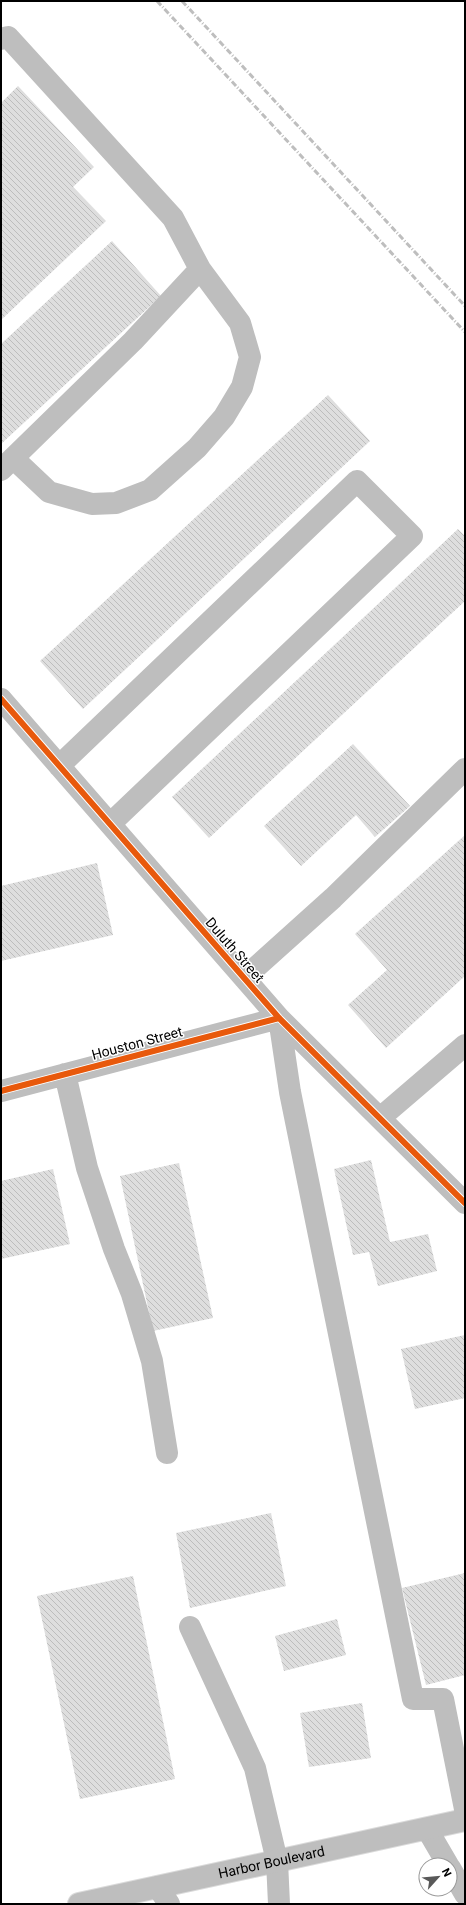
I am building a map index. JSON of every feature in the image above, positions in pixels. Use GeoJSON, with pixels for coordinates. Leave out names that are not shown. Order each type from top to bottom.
{"type":"FeatureCollection","features":[{"type":"Feature","properties":{"kind":"street"},"geometry":{"type":"LineString","coordinates":[[1,39],[8,37],[173,218],[200,269],[240,323],[250,356],[242,387],[224,417],[197,448],[150,490],[116,503],[92,504],[49,492],[7,464],[133,341],[200,269]]}},
{"type":"Feature","properties":{"kind":"street"},"geometry":{"type":"LineString","coordinates":[[59,766],[357,481],[412,536],[110,824]]}},
{"type":"Feature","properties":{"kind":"street","name":"Duluth Street"},"geometry":{"type":"LineString","coordinates":[[1,700],[279,1018],[465,1203]]}},
{"type":"Feature","properties":{"kind":"street"},"geometry":{"type":"LineString","coordinates":[[244,978],[333,898],[465,769]]}},
{"type":"Feature","properties":{"kind":"street"},"geometry":{"type":"LineString","coordinates":[[279,1018],[290,1092],[413,1699],[444,1699],[465,1809]]}},
{"type":"Feature","properties":{"kind":"street","name":"Houston Street"},"geometry":{"type":"LineString","coordinates":[[1,1091],[279,1018]]}},
{"type":"Feature","properties":{"kind":"street"},"geometry":{"type":"LineString","coordinates":[[380,1118],[465,1045]]}},
{"type":"Feature","properties":{"kind":"street"},"geometry":{"type":"LineString","coordinates":[[65,1074],[86,1168],[118,1263],[132,1294],[152,1361],[167,1453]]}},
{"type":"Feature","properties":{"kind":"street"},"geometry":{"type":"LineString","coordinates":[[190,1627],[255,1768],[277,1861],[280,1904]]}},
{"type":"Feature","properties":{"kind":"street","name":"Harbor Boulevard"},"geometry":{"type":"LineString","coordinates":[[79,1904],[163,1895],[277,1861],[465,1820]]}},
{"type":"Feature","properties":{"kind":"street"},"geometry":{"type":"LineString","coordinates":[[427,1829],[443,1857]]}},
{"type":"Feature","properties":{"kind":"street"},"geometry":{"type":"LineString","coordinates":[[458,1882],[465,1894]]}},
{"type":"Feature","properties":{"kind":"building"},"geometry":{"type":"Polygon","coordinates":[[[18,86],[94,167],[73,187],[106,221],[1,320],[1,103],[18,86]]]}},
{"type":"Feature","properties":{"kind":"building"},"geometry":{"type":"Polygon","coordinates":[[[112,241],[161,296],[1,444],[1,344],[112,241]]]}},
{"type":"Feature","properties":{"kind":"building"},"geometry":{"type":"Polygon","coordinates":[[[328,395],[370,441],[83,709],[40,661],[328,395]]]}},
{"type":"Feature","properties":{"kind":"building"},"geometry":{"type":"Polygon","coordinates":[[[458,529],[465,536],[465,601],[209,838],[172,797],[458,529]]]}},
{"type":"Feature","properties":{"kind":"building"},"geometry":{"type":"Polygon","coordinates":[[[353,744],[410,806],[375,837],[356,815],[301,866],[264,826],[353,744]]]}},
{"type":"Feature","properties":{"kind":"building"},"geometry":{"type":"Polygon","coordinates":[[[465,835],[465,976],[386,1048],[348,1005],[387,970],[355,934],[465,835]]]}},
{"type":"Feature","properties":{"kind":"building"},"geometry":{"type":"Polygon","coordinates":[[[97,863],[113,935],[1,961],[1,886],[97,863]]]}},
{"type":"Feature","properties":{"kind":"building"},"geometry":{"type":"Polygon","coordinates":[[[371,1160],[390,1242],[428,1234],[437,1271],[378,1286],[369,1252],[353,1255],[334,1169],[371,1160]]]}},
{"type":"Feature","properties":{"kind":"building"},"geometry":{"type":"Polygon","coordinates":[[[179,1163],[213,1318],[153,1331],[120,1176],[179,1163]]]}},
{"type":"Feature","properties":{"kind":"building"},"geometry":{"type":"Polygon","coordinates":[[[53,1169],[70,1244],[1,1259],[1,1181],[53,1169]]]}},
{"type":"Feature","properties":{"kind":"building"},"geometry":{"type":"Polygon","coordinates":[[[465,1335],[465,1398],[415,1409],[401,1349],[465,1335]]]}},
{"type":"Feature","properties":{"kind":"building"},"geometry":{"type":"Polygon","coordinates":[[[271,1513],[286,1586],[190,1608],[176,1533],[271,1513]]]}},
{"type":"Feature","properties":{"kind":"building"},"geometry":{"type":"Polygon","coordinates":[[[465,1573],[465,1675],[426,1685],[402,1588],[465,1573]]]}},
{"type":"Feature","properties":{"kind":"building"},"geometry":{"type":"Polygon","coordinates":[[[133,1576],[175,1779],[80,1799],[37,1596],[133,1576]]]}},
{"type":"Feature","properties":{"kind":"building"},"geometry":{"type":"Polygon","coordinates":[[[337,1619],[346,1655],[284,1671],[275,1636],[337,1619]]]}},
{"type":"Feature","properties":{"kind":"building"},"geometry":{"type":"Polygon","coordinates":[[[362,1703],[371,1758],[309,1767],[300,1713],[362,1703]]]}},
{"type":"Feature","properties":{"kind":"railway"},"geometry":{"type":"LineString","coordinates":[[157,1],[465,332]]}},
{"type":"Feature","properties":{"kind":"railway"},"geometry":{"type":"LineString","coordinates":[[182,1],[465,306]]}},
{"type":"Feature","properties":{"kind":"cycle path"},"geometry":{"type":"LineString","coordinates":[[1,699],[279,1018],[465,1203]]}},
{"type":"Feature","properties":{"kind":"cycle path"},"geometry":{"type":"LineString","coordinates":[[1,1091],[279,1018]]}}]}
